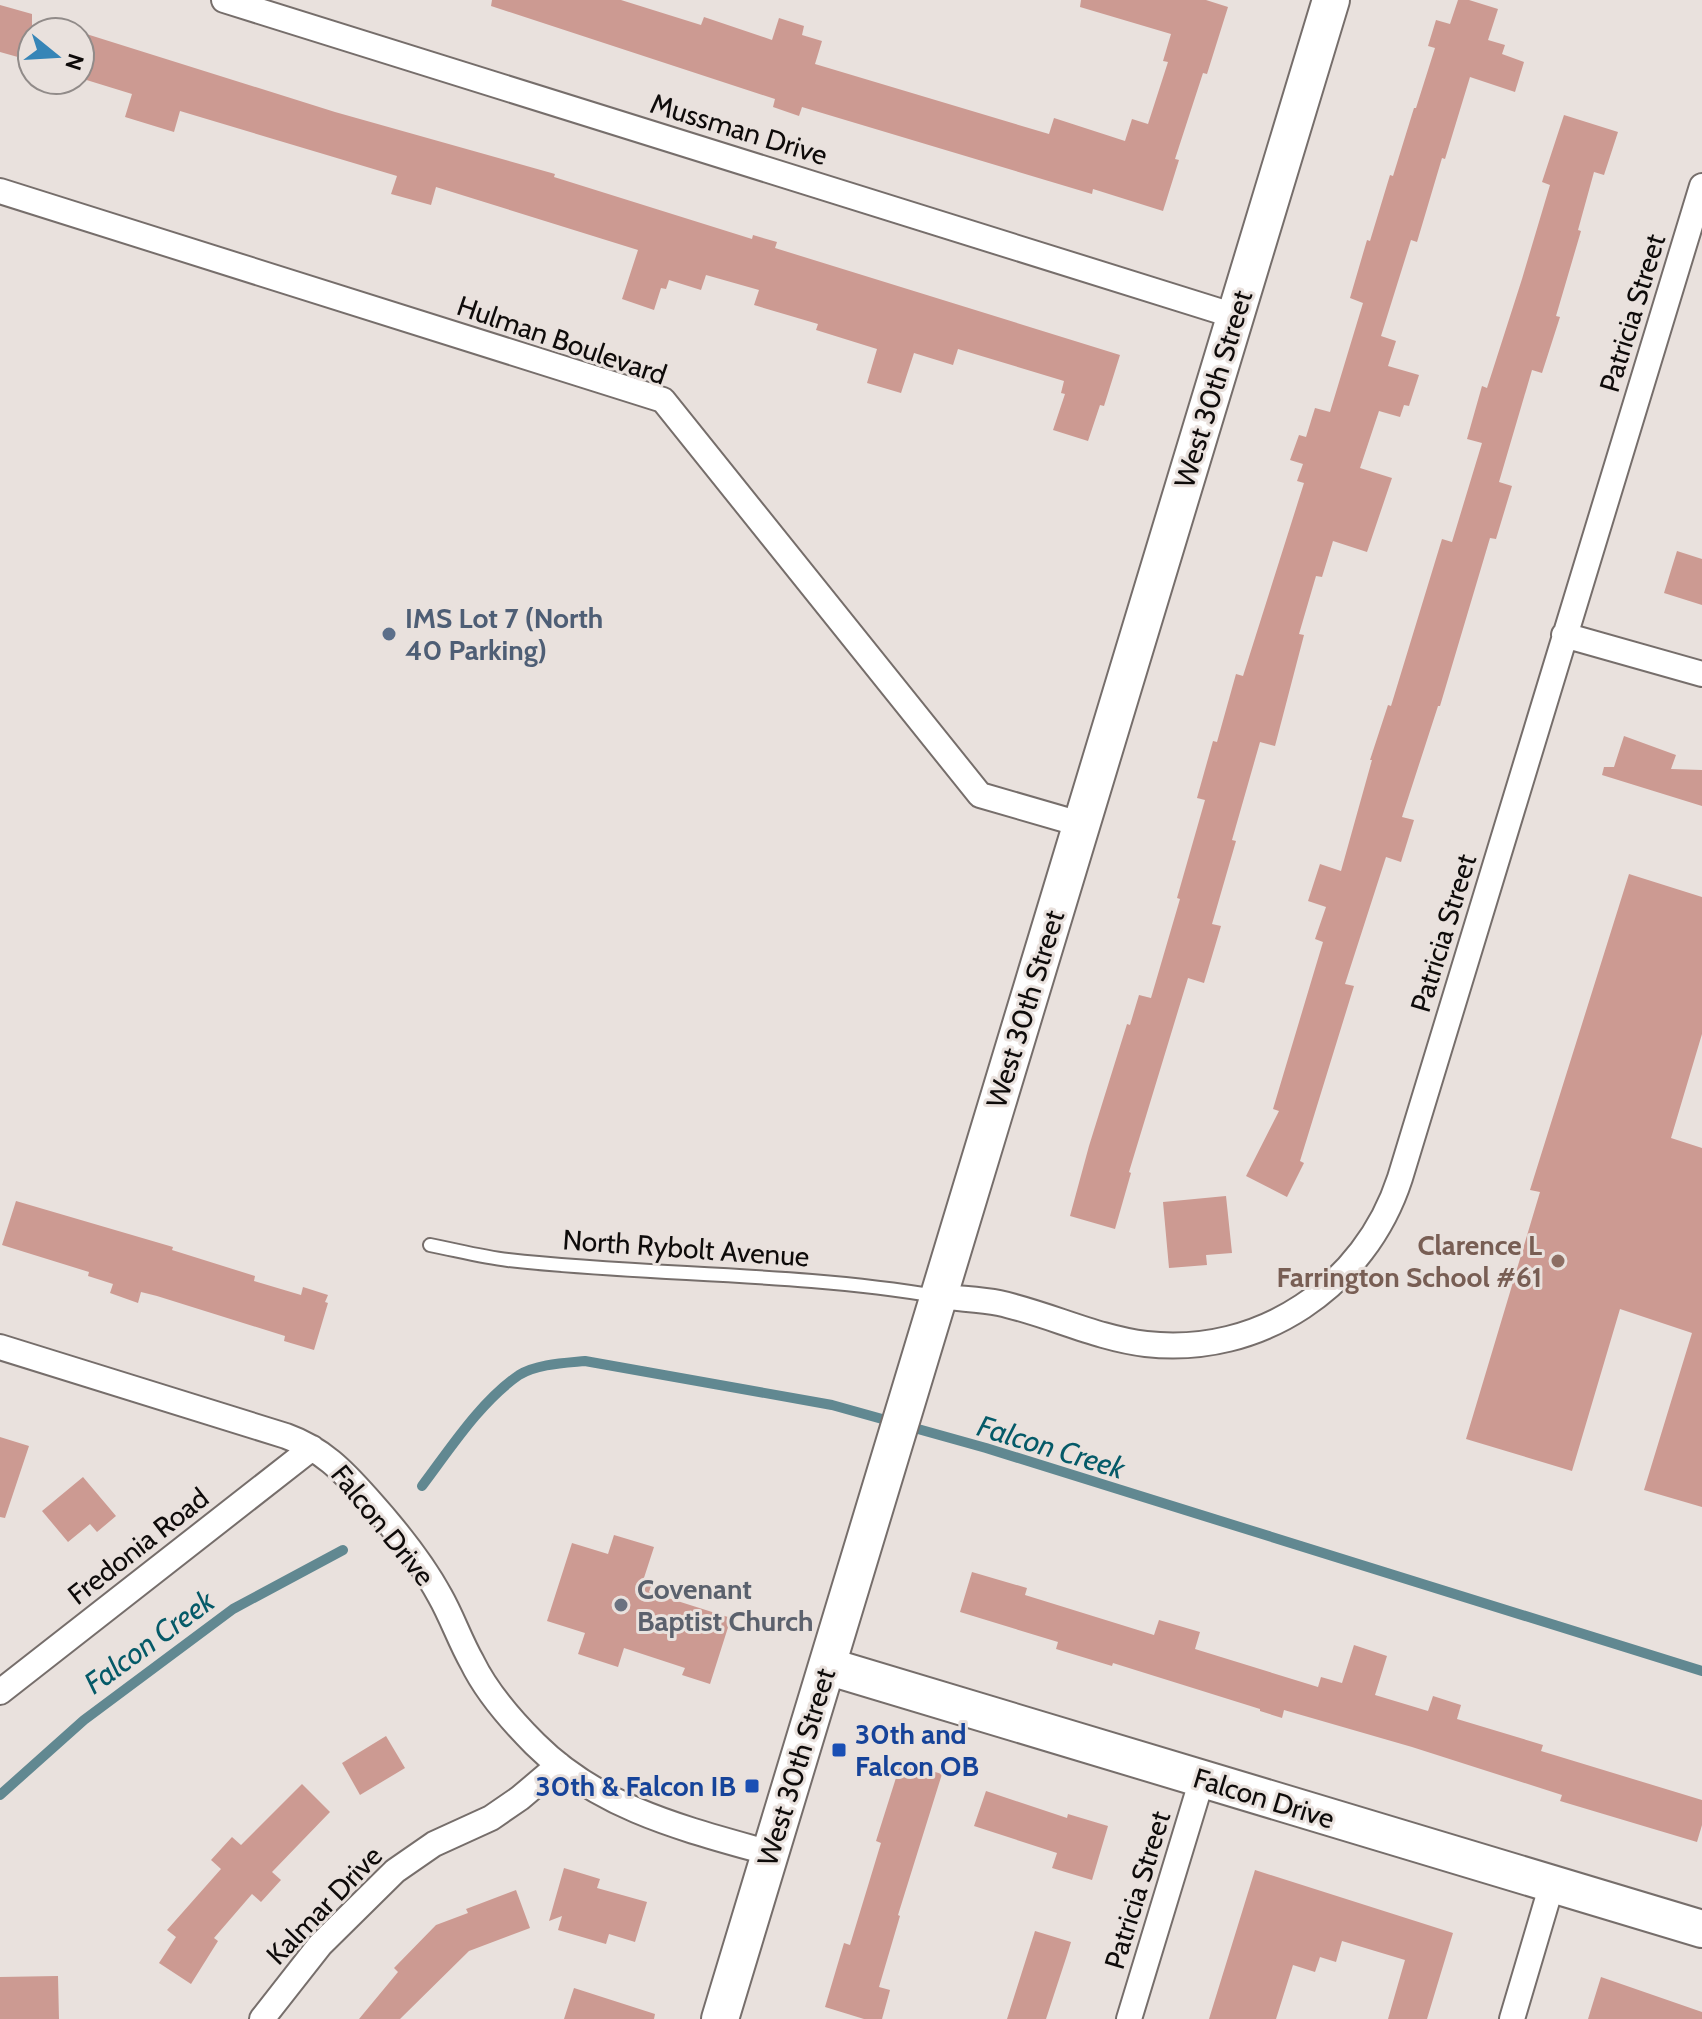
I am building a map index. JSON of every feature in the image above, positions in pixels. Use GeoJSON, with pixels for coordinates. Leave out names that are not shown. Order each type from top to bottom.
{"type":"FeatureCollection","features":[{"type":"Feature","properties":{"kind":"main road","name":"West 30th Street"},"geometry":{"type":"LineString","coordinates":[[720,2019],[1331,0]]}},
{"type":"Feature","properties":{"kind":"main road","name":"Falcon Drive"},"geometry":{"type":"LineString","coordinates":[[827,1666],[1702,1929]]}},
{"type":"Feature","properties":{"kind":"street","name":"Mussman Drive"},"geometry":{"type":"LineString","coordinates":[[224,0],[261,5],[1235,316]]}},
{"type":"Feature","properties":{"kind":"street","name":"Patricia Street"},"geometry":{"type":"LineString","coordinates":[[938,1296],[999,1303],[1135,1342],[1173,1346],[1204,1344],[1233,1339],[1276,1323],[1314,1300],[1359,1258],[1382,1219],[1400,1178],[1702,186]]}},
{"type":"Feature","properties":{"kind":"street","name":"Hulman Boulevard"},"geometry":{"type":"LineString","coordinates":[[0,191],[663,400],[980,795],[1080,824]]}},
{"type":"Feature","properties":{"kind":"street"},"geometry":{"type":"LineString","coordinates":[[1564,635],[1702,674]]}},
{"type":"Feature","properties":{"kind":"street","name":"Falcon Drive"},"geometry":{"type":"LineString","coordinates":[[0,1347],[286,1436],[312,1448],[339,1467],[409,1550],[441,1598],[472,1664],[488,1689],[515,1724],[559,1765],[594,1789],[645,1816],[770,1853]]}},
{"type":"Feature","properties":{"kind":"street","name":"Fredonia Road"},"geometry":{"type":"LineString","coordinates":[[0,1692],[312,1448]]}},
{"type":"Feature","properties":{"kind":"street","name":"Kalmar Drive"},"geometry":{"type":"LineString","coordinates":[[262,2019],[320,1945],[395,1871],[434,1844],[491,1818],[559,1765]]}},
{"type":"Feature","properties":{"kind":"street","name":"Patricia Street"},"geometry":{"type":"LineString","coordinates":[[1129,2019],[1202,1779]]}},
{"type":"Feature","properties":{"kind":"street"},"geometry":{"type":"LineString","coordinates":[[1512,2019],[1552,1884]]}},
{"type":"Feature","properties":{"kind":"lane","name":"North Rybolt Avenue"},"geometry":{"type":"LineString","coordinates":[[430,1245],[505,1260],[835,1282],[938,1296]]}},
{"type":"Feature","properties":{"kind":"building"},"geometry":{"type":"Polygon","coordinates":[[[492,0],[621,0],[701,25],[704,17],[772,40],[779,18],[804,26],[802,35],[822,41],[815,64],[1049,134],[1054,118],[1125,141],[1132,119],[1148,124],[1168,62],[1163,61],[1171,34],[1080,7],[1081,0],[1206,0],[1228,7],[1175,159],[1179,160],[1163,211],[1093,189],[1092,194],[802,107],[799,116],[773,107],[775,99],[491,6],[492,0]]]}},
{"type":"Feature","properties":{"kind":"building"},"geometry":{"type":"Polygon","coordinates":[[[1458,0],[1469,0],[1498,9],[1488,40],[1505,45],[1502,54],[1524,62],[1515,92],[1470,77],[1417,242],[1411,240],[1381,336],[1396,341],[1388,366],[1419,375],[1409,406],[1404,405],[1400,417],[1379,411],[1360,468],[1392,478],[1367,552],[1333,541],[1322,577],[1316,576],[1299,634],[1304,635],[1275,746],[1260,742],[1232,840],[1236,841],[1212,924],[1221,926],[1204,983],[1188,978],[1129,1172],[1115,1229],[1070,1216],[1127,1024],[1130,1025],[1139,995],[1151,998],[1205,800],[1197,798],[1213,741],[1217,742],[1236,674],[1243,676],[1304,483],[1297,481],[1303,464],[1290,460],[1299,435],[1306,437],[1315,408],[1330,412],[1363,303],[1350,298],[1367,240],[1370,241],[1435,48],[1428,46],[1436,20],[1450,24],[1458,0]]]}},
{"type":"Feature","properties":{"kind":"building"},"geometry":{"type":"Polygon","coordinates":[[[0,5],[32,14],[16,16],[16,56],[0,52],[0,5]]]}},
{"type":"Feature","properties":{"kind":"building"},"geometry":{"type":"Polygon","coordinates":[[[96,37],[335,112],[555,174],[554,177],[752,239],[753,235],[777,242],[775,248],[1120,355],[1104,406],[1100,405],[1088,441],[1053,430],[1065,394],[1061,393],[1064,381],[958,349],[953,365],[914,353],[901,393],[867,383],[877,349],[816,330],[818,324],[754,305],[759,290],[706,275],[701,290],[669,280],[666,289],[661,288],[654,310],[622,299],[638,250],[436,187],[431,205],[391,194],[397,176],[180,111],[174,132],[125,117],[132,94],[96,83],[96,37]]]}},
{"type":"Feature","properties":{"kind":"building"},"geometry":{"type":"Polygon","coordinates":[[[1564,115],[1618,132],[1604,175],[1594,172],[1578,230],[1581,231],[1556,316],[1560,317],[1542,373],[1532,370],[1499,482],[1512,486],[1496,539],[1490,538],[1440,706],[1402,817],[1414,820],[1401,862],[1386,857],[1345,984],[1354,986],[1300,1161],[1304,1163],[1287,1197],[1246,1176],[1279,1111],[1273,1109],[1323,942],[1315,939],[1326,907],[1308,901],[1320,864],[1341,871],[1370,760],[1388,705],[1391,706],[1442,539],[1452,542],[1482,443],[1467,439],[1482,386],[1487,388],[1522,279],[1550,185],[1542,182],[1564,115]]]}},
{"type":"Feature","properties":{"kind":"building"},"geometry":{"type":"Polygon","coordinates":[[[1677,551],[1702,559],[1702,605],[1664,593],[1677,551]]]}},
{"type":"Feature","properties":{"kind":"building"},"geometry":{"type":"Polygon","coordinates":[[[1624,736],[1676,755],[1671,769],[1702,770],[1702,806],[1602,775],[1604,767],[1614,767],[1624,736]]]}},
{"type":"Feature","properties":{"kind":"building"},"geometry":{"type":"Polygon","coordinates":[[[1629,874],[1702,897],[1702,1034],[1671,1138],[1702,1148],[1702,1507],[1644,1490],[1692,1333],[1620,1309],[1572,1471],[1466,1439],[1540,1192],[1530,1190],[1629,874]]]}},
{"type":"Feature","properties":{"kind":"building"},"geometry":{"type":"Polygon","coordinates":[[[1226,1196],[1232,1253],[1206,1255],[1207,1265],[1169,1268],[1163,1202],[1226,1196]]]}},
{"type":"Feature","properties":{"kind":"building"},"geometry":{"type":"Polygon","coordinates":[[[16,1201],[173,1247],[172,1250],[255,1276],[254,1281],[301,1295],[303,1287],[328,1295],[314,1350],[284,1341],[285,1336],[157,1296],[141,1292],[138,1303],[110,1293],[113,1284],[88,1276],[89,1272],[2,1245],[16,1201]]]}},
{"type":"Feature","properties":{"kind":"building"},"geometry":{"type":"Polygon","coordinates":[[[0,1437],[29,1446],[5,1518],[0,1517],[0,1437]]]}},
{"type":"Feature","properties":{"kind":"building"},"geometry":{"type":"Polygon","coordinates":[[[83,1477],[116,1516],[97,1532],[90,1524],[68,1542],[42,1511],[83,1477]]]}},
{"type":"Feature","properties":{"kind":"building","name":"Covenant Baptist Church"},"geometry":{"type":"Polygon","coordinates":[[[614,1535],[654,1547],[642,1584],[651,1586],[649,1592],[731,1618],[710,1684],[682,1675],[685,1668],[624,1648],[618,1667],[578,1654],[585,1633],[547,1621],[572,1543],[608,1554],[614,1535]]]}},
{"type":"Feature","properties":{"kind":"building"},"geometry":{"type":"Polygon","coordinates":[[[972,1572],[1027,1588],[1025,1595],[1154,1635],[1159,1620],[1200,1632],[1195,1649],[1318,1687],[1321,1677],[1342,1683],[1354,1645],[1387,1656],[1375,1695],[1428,1711],[1433,1696],[1461,1705],[1457,1719],[1543,1745],[1541,1751],[1702,1800],[1702,1825],[1697,1842],[1560,1801],[1562,1795],[1412,1747],[1284,1710],[1282,1718],[1113,1663],[1112,1666],[1056,1649],[1058,1642],[960,1612],[972,1572]]]}},
{"type":"Feature","properties":{"kind":"building"},"geometry":{"type":"Polygon","coordinates":[[[386,1736],[405,1768],[360,1795],[342,1763],[386,1736]]]}},
{"type":"Feature","properties":{"kind":"building"},"geometry":{"type":"Polygon","coordinates":[[[901,1762],[942,1774],[879,1987],[890,1990],[882,2019],[864,2019],[825,2007],[844,1943],[850,1945],[881,1843],[876,1841],[901,1762]]]}},
{"type":"Feature","properties":{"kind":"building"},"geometry":{"type":"Polygon","coordinates":[[[302,1784],[330,1812],[272,1872],[281,1880],[261,1902],[252,1894],[214,1938],[218,1941],[191,1984],[159,1963],[176,1937],[167,1930],[221,1869],[211,1860],[232,1837],[241,1845],[302,1784]]]}},
{"type":"Feature","properties":{"kind":"building"},"geometry":{"type":"Polygon","coordinates":[[[986,1791],[1067,1818],[1068,1814],[1108,1826],[1092,1880],[1052,1868],[1057,1853],[974,1826],[986,1791]]]}},
{"type":"Feature","properties":{"kind":"building"},"geometry":{"type":"Polygon","coordinates":[[[564,1868],[600,1879],[597,1888],[647,1902],[635,1942],[609,1934],[606,1944],[558,1930],[562,1916],[549,1921],[564,1868]]]}},
{"type":"Feature","properties":{"kind":"building"},"geometry":{"type":"Polygon","coordinates":[[[1255,1870],[1453,1933],[1427,2019],[1388,2019],[1405,1960],[1342,1941],[1336,1962],[1320,1957],[1315,1972],[1293,1965],[1276,2019],[1209,2019],[1255,1870]]]}},
{"type":"Feature","properties":{"kind":"building"},"geometry":{"type":"Polygon","coordinates":[[[516,1890],[530,1928],[469,1951],[400,2019],[359,2019],[398,1972],[394,1968],[436,1925],[468,1913],[466,1909],[516,1890]]]}},
{"type":"Feature","properties":{"kind":"building"},"geometry":{"type":"Polygon","coordinates":[[[1035,1931],[1071,1942],[1067,1955],[1046,2019],[1007,2019],[1035,1931]]]}},
{"type":"Feature","properties":{"kind":"building"},"geometry":{"type":"Polygon","coordinates":[[[58,1976],[59,2019],[0,2019],[0,1977],[58,1976]]]}},
{"type":"Feature","properties":{"kind":"building"},"geometry":{"type":"Polygon","coordinates":[[[1601,1977],[1702,2012],[1702,2019],[1588,2019],[1601,1977]]]}},
{"type":"Feature","properties":{"kind":"building"},"geometry":{"type":"Polygon","coordinates":[[[574,1988],[655,2014],[654,2019],[564,2019],[574,1988]]]}},
{"type":"Feature","properties":{"kind":"waterway","name":"Falcon Creek"},"geometry":{"type":"LineString","coordinates":[[422,1486],[479,1412],[519,1375],[542,1366],[585,1361],[832,1405],[986,1448],[1702,1671]]}},
{"type":"Feature","properties":{"kind":"waterway","name":"Falcon Creek"},"geometry":{"type":"LineString","coordinates":[[0,1795],[84,1720],[233,1609],[343,1550]]}},
{"type":"Feature","properties":{"kind":"place","name":"IMS Lot 7 (North 40 Parking)"},"geometry":{"type":"Point","coordinates":[389,634]}},
{"type":"Feature","properties":{"kind":"place","name":"Clarence L Farrington School #61"},"geometry":{"type":"Point","coordinates":[1558,1261]}},
{"type":"Feature","properties":{"kind":"place","name":"Covenant Baptist Church"},"geometry":{"type":"Point","coordinates":[621,1605]}},
{"type":"Feature","properties":{"kind":"place","name":"30th and Falcon OB"},"geometry":{"type":"Point","coordinates":[839,1750]}},
{"type":"Feature","properties":{"kind":"place","name":"30th & Falcon IB"},"geometry":{"type":"Point","coordinates":[752,1786]}}]}
